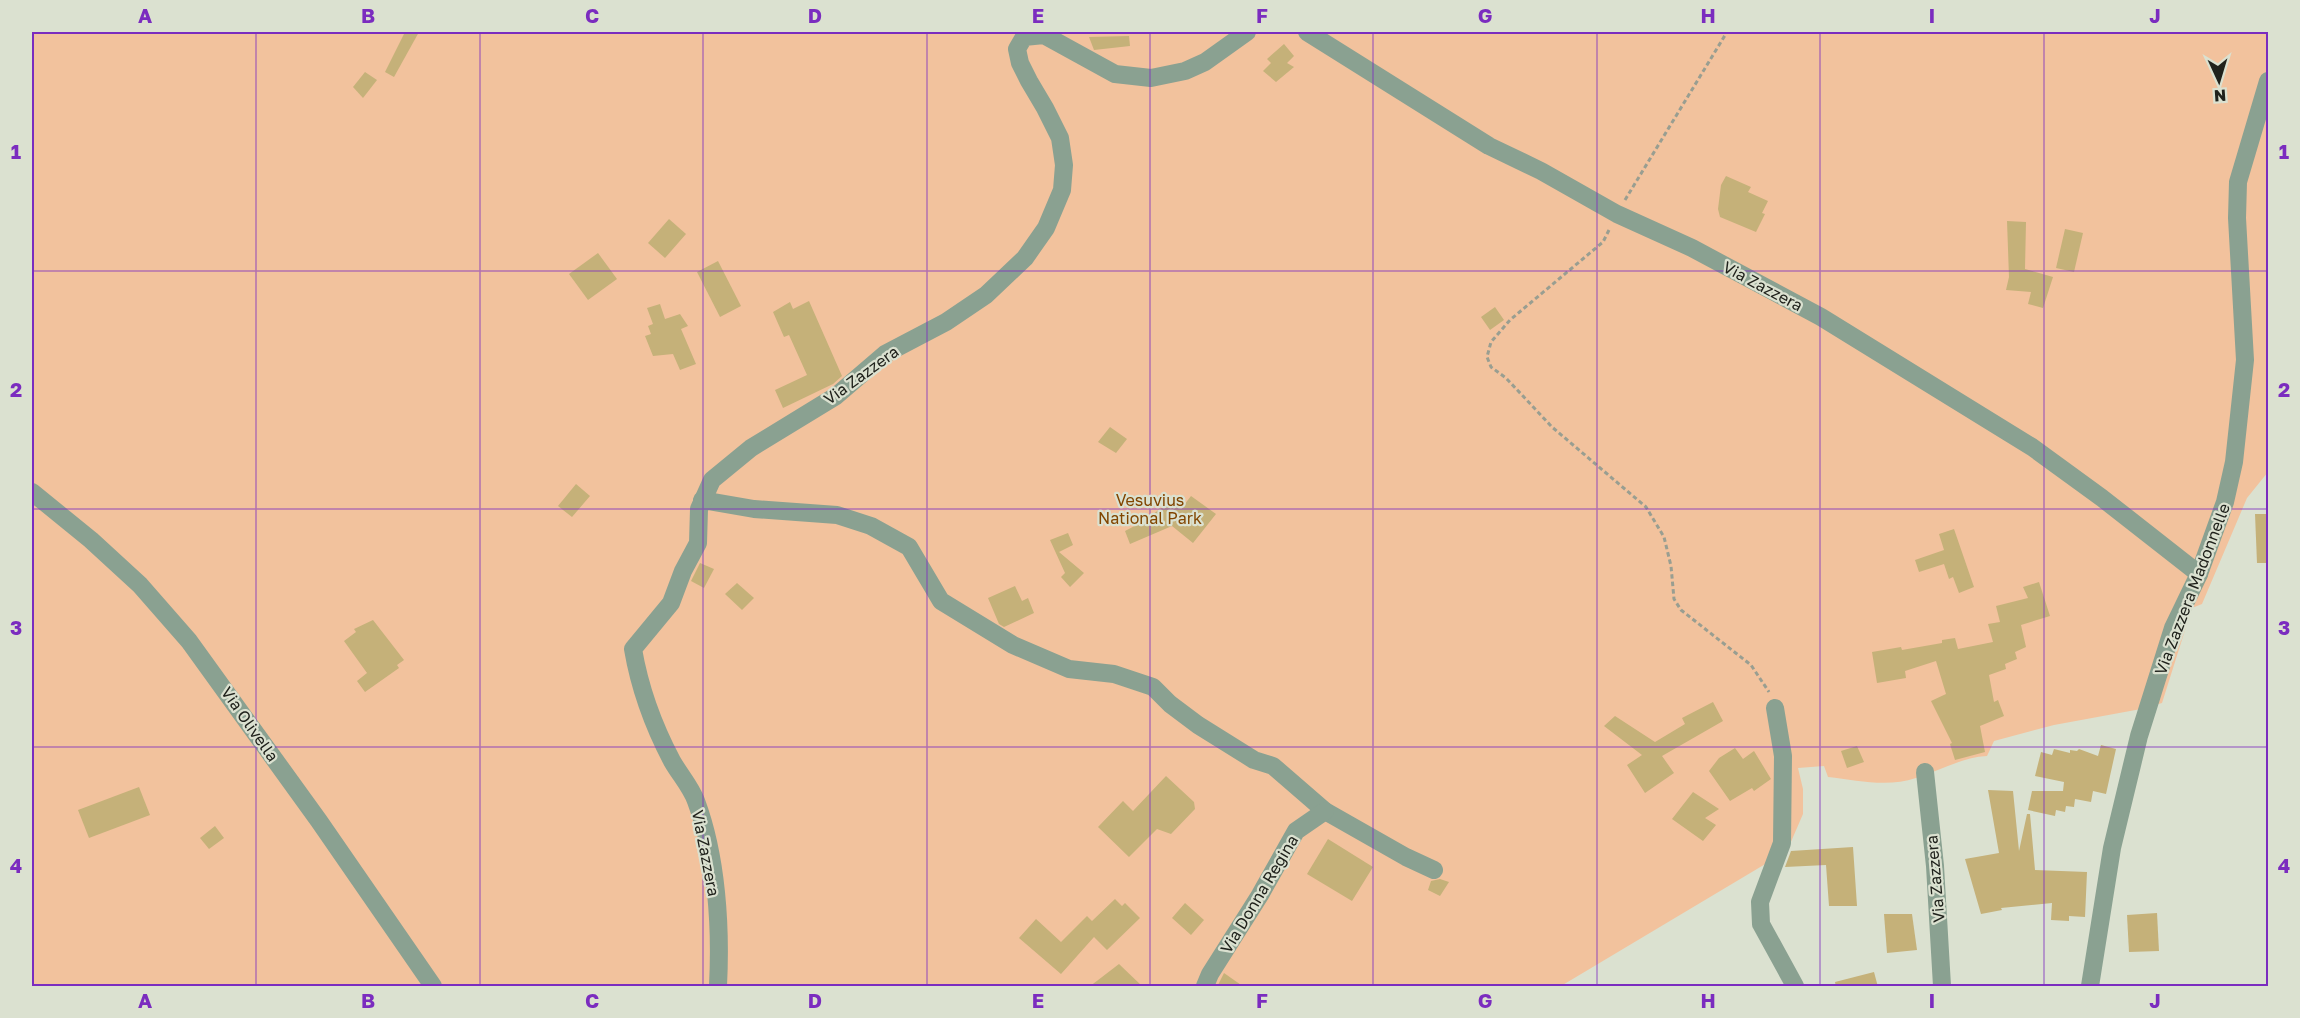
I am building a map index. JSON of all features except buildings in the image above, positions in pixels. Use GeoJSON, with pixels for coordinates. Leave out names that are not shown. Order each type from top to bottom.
{"type":"FeatureCollection","features":[{"type":"Feature","properties":{"kind":"street","name":"Via Zazzera"},"geometry":{"type":"LineString","coordinates":[[718,987],[720,941],[705,829],[695,798],[672,761],[648,709],[639,683],[633,650],[671,603],[683,571],[698,543],[699,509],[712,480],[751,448],[836,396],[885,354],[946,322],[986,295],[1025,258],[1046,228],[1055,210],[1062,190],[1064,165],[1060,138],[1020,63],[1017,49],[1024,37],[1044,35],[1115,74],[1151,78],[1185,71],[1206,62],[1247,32]]}},
{"type":"Feature","properties":{"kind":"street","name":"Via Zazzera"},"geometry":{"type":"LineString","coordinates":[[1307,32],[1489,146],[1541,171],[1617,214],[1692,248],[1821,317],[1993,422],[2102,498],[2199,574]]}},
{"type":"Feature","properties":{"kind":"street","name":"Via Zazzera Madonnelle"},"geometry":{"type":"LineString","coordinates":[[2090,987],[2112,848],[2139,736],[2173,628],[2199,574],[2225,502],[2234,462],[2245,360],[2237,218],[2238,182],[2268,81]]}},
{"type":"Feature","properties":{"kind":"street","name":"Via Olivella"},"geometry":{"type":"LineString","coordinates":[[32,492],[91,540],[140,585],[189,641],[319,821],[433,987]]}},
{"type":"Feature","properties":{"kind":"street"},"geometry":{"type":"LineString","coordinates":[[702,500],[754,509],[837,515],[871,526],[909,547],[941,600],[1013,645],[1069,669],[1114,674],[1153,687],[1170,704],[1214,736],[1254,760],[1273,766],[1325,811],[1406,857],[1434,870]]}},
{"type":"Feature","properties":{"kind":"street"},"geometry":{"type":"LineString","coordinates":[[1775,708],[1783,756],[1782,843],[1760,902],[1761,924],[1795,987]]}},
{"type":"Feature","properties":{"kind":"street","name":"Via Zazzera"},"geometry":{"type":"LineString","coordinates":[[1925,772],[1936,886],[1941,987]]}},
{"type":"Feature","properties":{"kind":"street","name":"Via Donna Regina"},"geometry":{"type":"LineString","coordinates":[[1205,987],[1210,974],[1260,895],[1296,831],[1325,811]]}},
{"type":"Feature","properties":{"kind":"path"},"geometry":{"type":"LineString","coordinates":[[1727,32],[1617,214],[1603,242],[1510,320],[1491,342],[1487,357],[1491,367],[1506,378],[1552,427],[1646,507],[1664,537],[1671,566],[1674,599],[1681,610],[1751,665],[1768,689],[1775,708]]}},
{"type":"Feature","properties":{"kind":"green space","name":"Vesuvius National Park"},"geometry":{"type":"Polygon","coordinates":[[[32,32],[2268,32],[2268,472],[2247,498],[2202,604],[2192,608],[2162,703],[2054,725],[1994,741],[1987,756],[1960,762],[1905,781],[1883,783],[1828,777],[1824,766],[1798,768],[1803,789],[1803,814],[1787,851],[1561,986],[32,986],[32,32]]]}}]}
